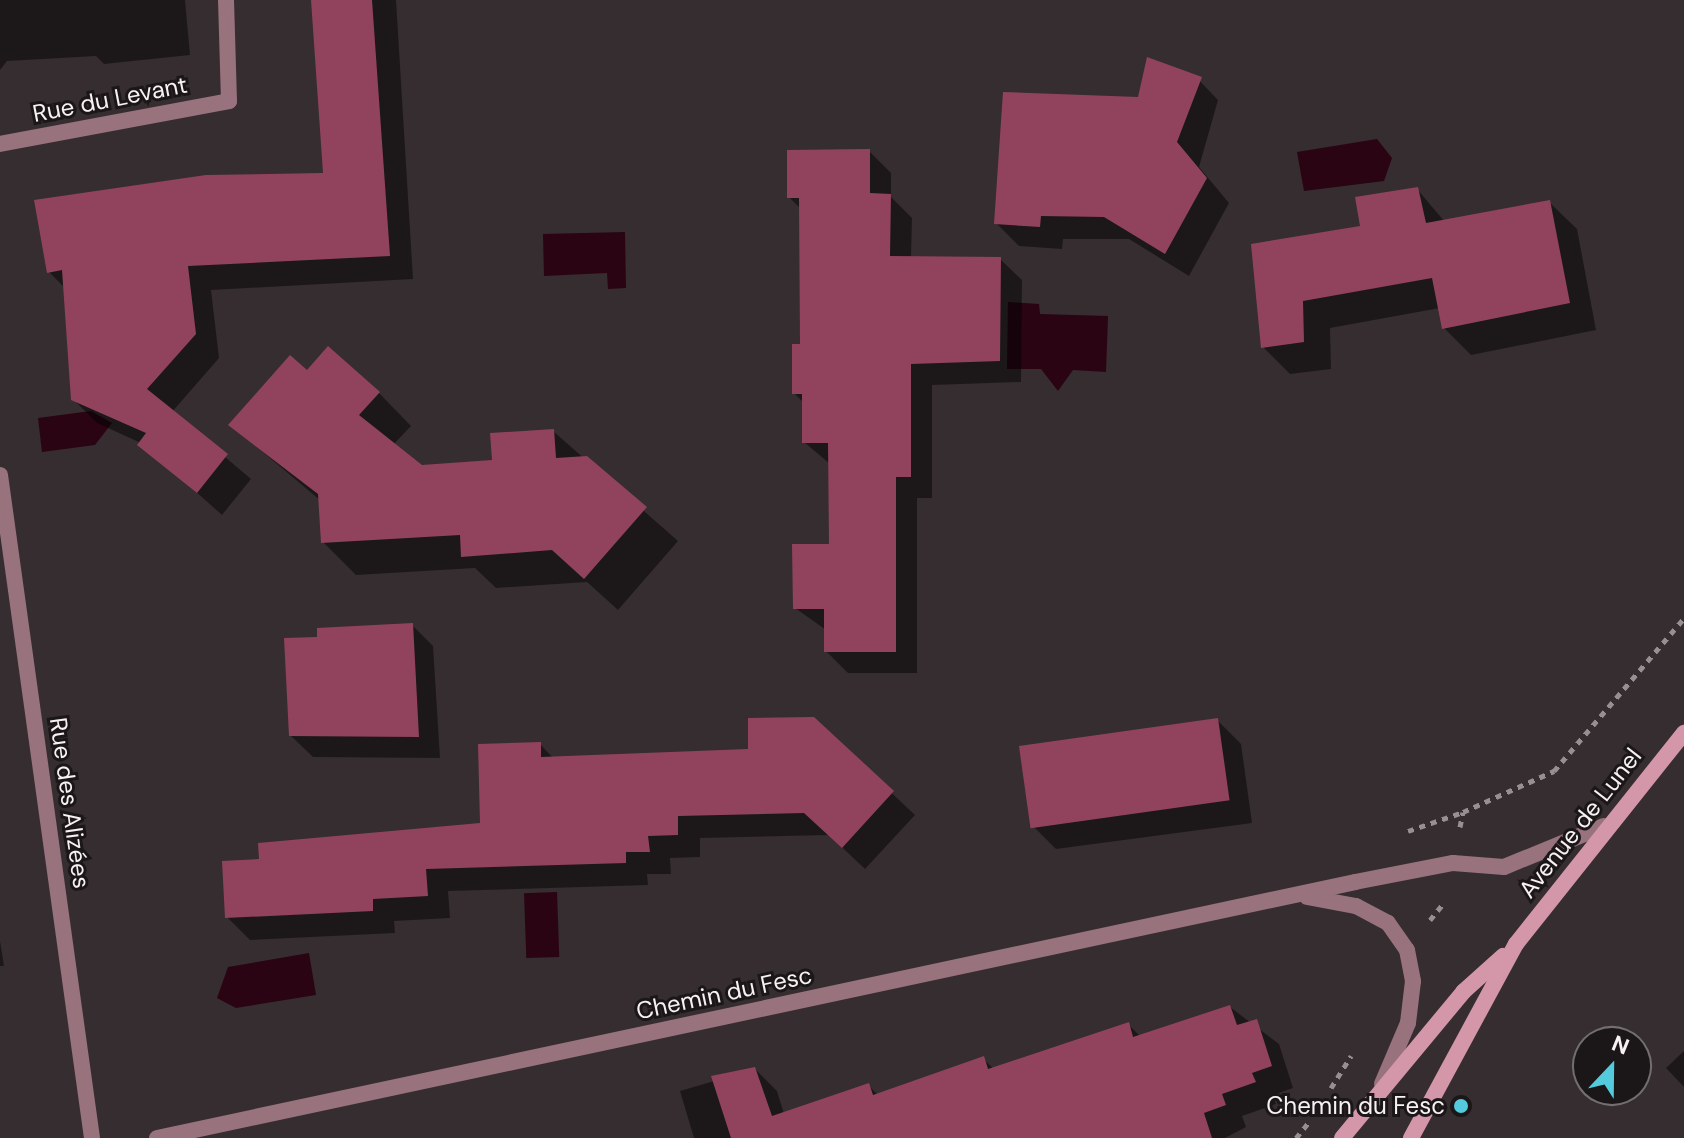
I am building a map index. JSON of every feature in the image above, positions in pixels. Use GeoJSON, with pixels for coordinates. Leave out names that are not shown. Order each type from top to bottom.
{"type":"FeatureCollection","features":[{"type":"Feature","properties":{"kind":"main road","name":"Avenue de Lunel"},"geometry":{"type":"LineString","coordinates":[[1342,1138],[1382,1084],[1516,944],[1604,826],[1684,733]]}},
{"type":"Feature","properties":{"kind":"main road","name":"Avenue de Lunel"},"geometry":{"type":"LineString","coordinates":[[1411,1138],[1516,944]]}},
{"type":"Feature","properties":{"kind":"street","name":"Rue du Levant"},"geometry":{"type":"LineString","coordinates":[[0,144],[229,101],[226,0]]}},
{"type":"Feature","properties":{"kind":"street","name":"Rue des Alizées"},"geometry":{"type":"LineString","coordinates":[[0,475],[92,1138]]}},
{"type":"Feature","properties":{"kind":"street","name":"Chemin du Fesc"},"geometry":{"type":"LineString","coordinates":[[157,1138],[1453,863],[1504,867],[1604,826]]}},
{"type":"Feature","properties":{"kind":"street","name":"Chemin du Fesc"},"geometry":{"type":"LineString","coordinates":[[1302,896],[1356,906],[1388,923],[1407,950],[1413,981],[1408,1023],[1382,1084]]}},
{"type":"Feature","properties":{"kind":"shaded area"},"geometry":{"type":"Polygon","coordinates":[[[1377,139],[1392,158],[1384,181],[1304,191],[1297,152],[1377,139]]]}},
{"type":"Feature","properties":{"kind":"shaded area"},"geometry":{"type":"Polygon","coordinates":[[[625,232],[626,288],[608,289],[607,273],[544,276],[543,234],[625,232]]]}},
{"type":"Feature","properties":{"kind":"shaded area"},"geometry":{"type":"Polygon","coordinates":[[[1008,302],[1039,304],[1040,314],[1108,316],[1106,372],[1073,370],[1058,391],[1041,369],[1007,369],[1008,302]]]}},
{"type":"Feature","properties":{"kind":"shaded area"},"geometry":{"type":"Polygon","coordinates":[[[91,411],[112,423],[95,445],[42,452],[38,418],[91,411]]]}},
{"type":"Feature","properties":{"kind":"shaded area"},"geometry":{"type":"Polygon","coordinates":[[[557,892],[559,957],[526,958],[524,893],[557,892]]]}},
{"type":"Feature","properties":{"kind":"shaded area"},"geometry":{"type":"Polygon","coordinates":[[[309,953],[316,995],[236,1008],[217,998],[228,967],[309,953]]]}},
{"type":"Feature","properties":{"kind":"building"},"geometry":{"type":"Polygon","coordinates":[[[311,0],[372,0],[390,256],[188,266],[196,334],[147,389],[228,454],[197,493],[137,445],[146,433],[71,400],[62,270],[47,273],[34,200],[206,175],[323,173],[311,0]]]}},
{"type":"Feature","properties":{"kind":"building"},"geometry":{"type":"Polygon","coordinates":[[[1147,57],[1202,77],[1177,142],[1207,178],[1165,254],[1104,217],[1041,216],[1040,227],[994,224],[1003,92],[1138,97],[1147,57]]]}},
{"type":"Feature","properties":{"kind":"building"},"geometry":{"type":"Polygon","coordinates":[[[870,149],[870,193],[891,194],[890,256],[1001,257],[1000,361],[911,364],[911,477],[896,477],[896,652],[824,652],[824,609],[793,609],[792,544],[829,544],[828,443],[802,443],[802,394],[792,394],[792,344],[800,344],[799,198],[787,198],[787,150],[870,149]]]}},
{"type":"Feature","properties":{"kind":"building"},"geometry":{"type":"Polygon","coordinates":[[[1418,187],[1426,223],[1550,200],[1570,303],[1442,329],[1432,278],[1303,301],[1304,342],[1261,348],[1251,244],[1360,226],[1355,197],[1418,187]]]}},
{"type":"Feature","properties":{"kind":"building"},"geometry":{"type":"Polygon","coordinates":[[[328,346],[380,392],[359,415],[422,465],[492,460],[490,433],[554,429],[556,458],[587,456],[647,507],[584,579],[552,550],[461,557],[460,535],[321,543],[318,494],[228,425],[290,355],[307,370],[328,346]]]}},
{"type":"Feature","properties":{"kind":"building"},"geometry":{"type":"Polygon","coordinates":[[[413,623],[419,737],[289,736],[284,638],[317,637],[317,628],[413,623]]]}},
{"type":"Feature","properties":{"kind":"building"},"geometry":{"type":"Polygon","coordinates":[[[814,717],[894,791],[842,848],[804,813],[678,816],[678,835],[648,836],[650,852],[626,852],[626,863],[426,869],[428,896],[373,899],[373,911],[225,918],[222,861],[259,859],[258,843],[480,823],[478,744],[541,742],[541,757],[748,749],[748,718],[814,717]]]}},
{"type":"Feature","properties":{"kind":"building"},"geometry":{"type":"Polygon","coordinates":[[[1218,718],[1230,800],[1031,828],[1019,746],[1218,718]]]}},
{"type":"Feature","properties":{"kind":"building"},"geometry":{"type":"Polygon","coordinates":[[[1230,1005],[1237,1025],[1257,1019],[1272,1066],[1252,1073],[1256,1082],[1222,1094],[1226,1105],[1204,1113],[1212,1138],[731,1138],[711,1076],[755,1067],[772,1116],[869,1083],[873,1095],[984,1056],[988,1069],[1129,1022],[1133,1037],[1230,1005]]]}},
{"type":"Feature","properties":{"kind":"place","name":"Chemin du Fesc"},"geometry":{"type":"Point","coordinates":[1461,1106]}}]}
